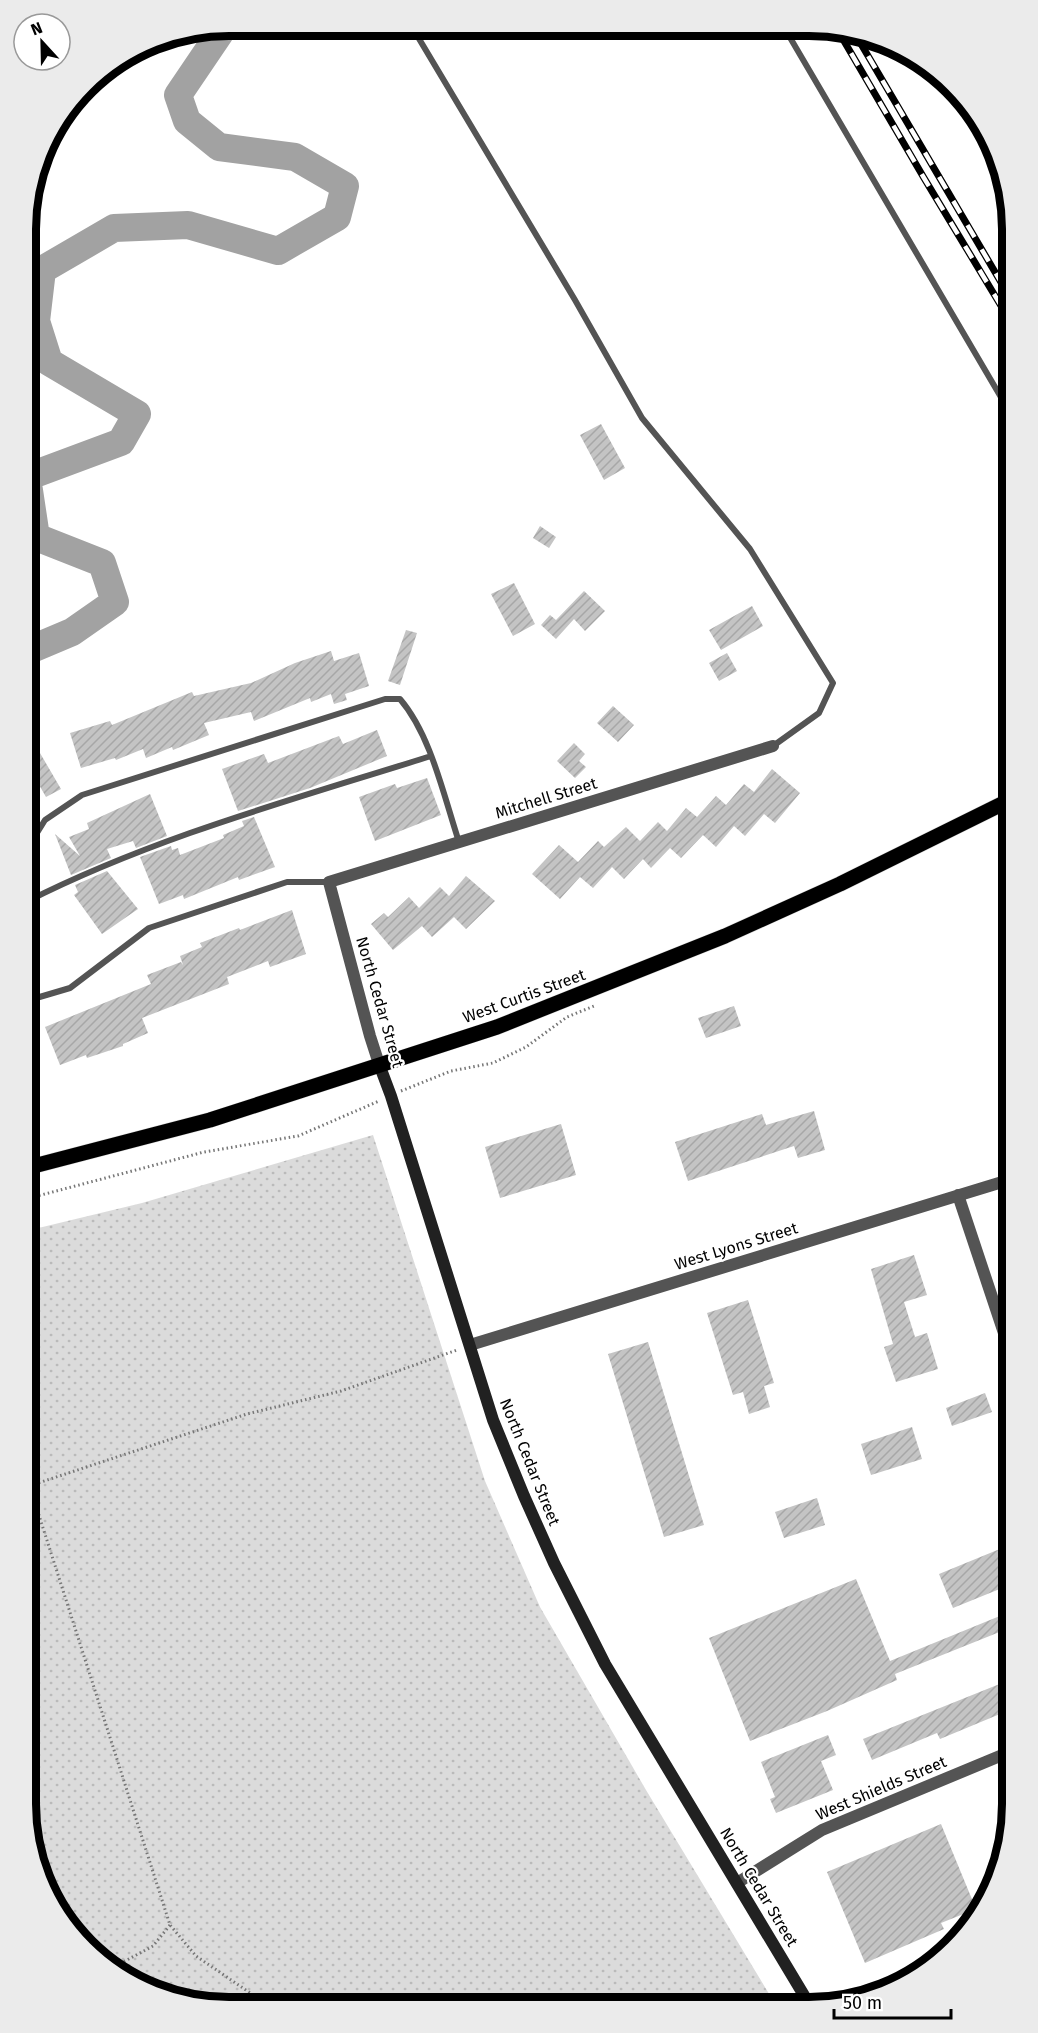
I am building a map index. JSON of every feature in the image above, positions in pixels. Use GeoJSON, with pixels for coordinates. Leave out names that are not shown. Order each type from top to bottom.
{"type":"FeatureCollection","features":[{"type":"Feature","properties":{"kind":"main road","name":"West Curtis Street"},"geometry":{"type":"LineString","coordinates":[[36,1165],[210,1120],[496,1027],[725,936],[840,884],[1002,804]]}},
{"type":"Feature","properties":{"kind":"street","name":"Mitchell Street"},"geometry":{"type":"LineString","coordinates":[[329,882],[773,746]]}},
{"type":"Feature","properties":{"kind":"street","name":"North Cedar Street"},"geometry":{"type":"LineString","coordinates":[[329,882],[370,1036],[493,1420],[524,1496],[558,1572],[605,1664],[805,1997]]}},
{"type":"Feature","properties":{"kind":"street","name":"West Lyons Street"},"geometry":{"type":"LineString","coordinates":[[470,1345],[1002,1182]]}},
{"type":"Feature","properties":{"kind":"street"},"geometry":{"type":"LineString","coordinates":[[958,1195],[1002,1328]]}},
{"type":"Feature","properties":{"kind":"street","name":"West Shields Street"},"geometry":{"type":"LineString","coordinates":[[737,1883],[822,1830],[1002,1755]]}},
{"type":"Feature","properties":{"kind":"lane"},"geometry":{"type":"LineString","coordinates":[[417,36],[642,417],[750,549],[833,683],[819,713],[773,746]]}},
{"type":"Feature","properties":{"kind":"lane"},"geometry":{"type":"LineString","coordinates":[[789,36],[1002,399]]}},
{"type":"Feature","properties":{"kind":"lane"},"geometry":{"type":"LineString","coordinates":[[36,834],[45,820],[82,795],[385,699],[400,699],[410,711],[431,756],[459,842]]}},
{"type":"Feature","properties":{"kind":"lane"},"geometry":{"type":"LineString","coordinates":[[36,897],[61,884],[198,830],[431,756]]}},
{"type":"Feature","properties":{"kind":"lane"},"geometry":{"type":"LineString","coordinates":[[36,998],[70,988],[149,928],[287,882],[329,882]]}},
{"type":"Feature","properties":{"kind":"path"},"geometry":{"type":"LineString","coordinates":[[256,1997],[196,1956],[170,1925],[36,1506],[38,1483],[247,1414],[351,1388],[470,1345]]}},
{"type":"Feature","properties":{"kind":"path"},"geometry":{"type":"LineString","coordinates":[[121,1963],[153,1946],[170,1925]]}},
{"type":"Feature","properties":{"kind":"shaded area"},"geometry":{"type":"Polygon","coordinates":[[[373,1135],[485,1481],[540,1607],[646,1790],[771,1997],[229,1997],[204,1995],[155,1982],[133,1971],[112,1957],[76,1921],[56,1889],[46,1866],[36,1816],[36,1229],[142,1203],[373,1135]]]}},
{"type":"Feature","properties":{"kind":"building"},"geometry":{"type":"Polygon","coordinates":[[[601,424],[625,468],[604,480],[580,435],[601,424]]]}},
{"type":"Feature","properties":{"kind":"building"},"geometry":{"type":"Polygon","coordinates":[[[540,526],[556,537],[549,548],[533,538],[540,526]]]}},
{"type":"Feature","properties":{"kind":"building"},"geometry":{"type":"Polygon","coordinates":[[[514,583],[535,624],[513,636],[491,594],[514,583]]]}},
{"type":"Feature","properties":{"kind":"building"},"geometry":{"type":"Polygon","coordinates":[[[584,591],[605,611],[585,631],[574,619],[556,639],[541,625],[550,615],[556,620],[584,591]]]}},
{"type":"Feature","properties":{"kind":"building"},"geometry":{"type":"Polygon","coordinates":[[[752,606],[763,626],[721,650],[709,630],[752,606]]]}},
{"type":"Feature","properties":{"kind":"building"},"geometry":{"type":"Polygon","coordinates":[[[406,630],[417,633],[400,685],[388,681],[406,630]]]}},
{"type":"Feature","properties":{"kind":"building"},"geometry":{"type":"Polygon","coordinates":[[[331,651],[334,661],[359,653],[369,686],[345,694],[347,700],[334,704],[331,694],[311,702],[310,698],[254,721],[251,712],[204,723],[209,735],[173,750],[172,747],[146,758],[143,749],[116,760],[115,758],[81,768],[70,733],[110,721],[112,725],[192,692],[194,696],[251,683],[295,663],[331,651]]]}},
{"type":"Feature","properties":{"kind":"building"},"geometry":{"type":"Polygon","coordinates":[[[727,653],[737,671],[719,681],[709,663],[727,653]]]}},
{"type":"Feature","properties":{"kind":"building"},"geometry":{"type":"Polygon","coordinates":[[[613,706],[634,725],[618,742],[597,723],[613,706]]]}},
{"type":"Feature","properties":{"kind":"building"},"geometry":{"type":"Polygon","coordinates":[[[377,730],[387,756],[310,788],[238,811],[222,769],[264,754],[268,763],[339,736],[343,744],[377,730]]]}},
{"type":"Feature","properties":{"kind":"building"},"geometry":{"type":"Polygon","coordinates":[[[574,743],[585,754],[579,761],[586,767],[575,778],[557,761],[574,743]]]}},
{"type":"Feature","properties":{"kind":"building"},"geometry":{"type":"Polygon","coordinates":[[[40,753],[61,789],[46,797],[36,780],[36,755],[40,753]]]}},
{"type":"Feature","properties":{"kind":"building"},"geometry":{"type":"Polygon","coordinates":[[[772,769],[800,793],[775,823],[764,814],[745,836],[734,826],[716,847],[703,835],[681,858],[670,848],[651,868],[643,859],[624,879],[612,867],[593,888],[580,877],[560,899],[532,874],[559,845],[578,862],[598,841],[604,847],[626,827],[640,841],[658,822],[667,831],[686,808],[697,817],[716,796],[726,805],[744,784],[754,792],[772,769]]]}},
{"type":"Feature","properties":{"kind":"building"},"geometry":{"type":"Polygon","coordinates":[[[427,778],[441,815],[375,841],[359,797],[395,784],[397,788],[427,778]]]}},
{"type":"Feature","properties":{"kind":"building"},"geometry":{"type":"Polygon","coordinates":[[[150,794],[167,836],[136,848],[133,841],[107,849],[111,858],[71,875],[55,834],[80,856],[69,837],[89,829],[87,823],[150,794]]]}},
{"type":"Feature","properties":{"kind":"building"},"geometry":{"type":"Polygon","coordinates":[[[254,817],[275,867],[239,880],[238,877],[184,899],[183,895],[159,904],[140,857],[171,846],[172,850],[178,848],[180,855],[224,838],[223,835],[244,826],[242,821],[254,817]]]}},
{"type":"Feature","properties":{"kind":"building"},"geometry":{"type":"Polygon","coordinates":[[[107,871],[138,909],[102,934],[74,895],[78,892],[75,885],[107,871]]]}},
{"type":"Feature","properties":{"kind":"building"},"geometry":{"type":"Polygon","coordinates":[[[466,876],[495,901],[466,929],[454,917],[432,937],[422,926],[393,950],[371,924],[384,913],[388,917],[409,897],[419,908],[440,887],[449,896],[466,876]]]}},
{"type":"Feature","properties":{"kind":"building"},"geometry":{"type":"Polygon","coordinates":[[[292,910],[306,954],[270,967],[268,961],[227,977],[229,984],[142,1018],[148,1033],[123,1046],[87,1058],[86,1055],[60,1065],[45,1027],[151,984],[147,975],[181,962],[183,965],[180,956],[202,947],[200,943],[292,910]]]}},
{"type":"Feature","properties":{"kind":"building"},"geometry":{"type":"Polygon","coordinates":[[[734,1006],[741,1026],[706,1038],[698,1018],[734,1006]]]}},
{"type":"Feature","properties":{"kind":"building"},"geometry":{"type":"Polygon","coordinates":[[[814,1111],[825,1150],[798,1158],[794,1146],[688,1181],[675,1142],[762,1114],[766,1125],[814,1111]]]}},
{"type":"Feature","properties":{"kind":"building"},"geometry":{"type":"Polygon","coordinates":[[[561,1124],[576,1175],[500,1198],[485,1147],[561,1124]]]}},
{"type":"Feature","properties":{"kind":"building"},"geometry":{"type":"Polygon","coordinates":[[[914,1255],[927,1295],[904,1302],[915,1337],[927,1333],[938,1369],[896,1382],[884,1347],[893,1344],[871,1269],[914,1255]]]}},
{"type":"Feature","properties":{"kind":"building"},"geometry":{"type":"Polygon","coordinates":[[[748,1300],[774,1383],[764,1386],[770,1407],[749,1414],[743,1392],[733,1395],[707,1313],[748,1300]]]}},
{"type":"Feature","properties":{"kind":"building"},"geometry":{"type":"Polygon","coordinates":[[[648,1342],[704,1525],[664,1537],[608,1354],[648,1342]]]}},
{"type":"Feature","properties":{"kind":"building"},"geometry":{"type":"Polygon","coordinates":[[[985,1393],[992,1412],[952,1426],[946,1408],[985,1393]]]}},
{"type":"Feature","properties":{"kind":"building"},"geometry":{"type":"Polygon","coordinates":[[[912,1427],[922,1459],[871,1475],[861,1444],[912,1427]]]}},
{"type":"Feature","properties":{"kind":"building"},"geometry":{"type":"Polygon","coordinates":[[[817,1498],[825,1525],[784,1538],[775,1512],[817,1498]]]}},
{"type":"Feature","properties":{"kind":"building"},"geometry":{"type":"Polygon","coordinates":[[[1002,1548],[1002,1588],[953,1608],[939,1574],[1002,1548]]]}},
{"type":"Feature","properties":{"kind":"building"},"geometry":{"type":"Polygon","coordinates":[[[856,1579],[890,1661],[1002,1615],[1002,1631],[895,1674],[897,1680],[827,1711],[750,1741],[709,1638],[856,1579]]]}},
{"type":"Feature","properties":{"kind":"building"},"geometry":{"type":"Polygon","coordinates":[[[1002,1683],[1002,1713],[940,1739],[937,1733],[872,1760],[863,1739],[1002,1683]]]}},
{"type":"Feature","properties":{"kind":"building"},"geometry":{"type":"Polygon","coordinates":[[[828,1735],[836,1755],[821,1761],[833,1790],[776,1813],[770,1799],[775,1797],[761,1762],[828,1735]]]}},
{"type":"Feature","properties":{"kind":"building"},"geometry":{"type":"Polygon","coordinates":[[[941,1824],[974,1903],[968,1912],[941,1923],[944,1929],[865,1963],[827,1872],[941,1824]]]}},
{"type":"Feature","properties":{"kind":"waterway"},"geometry":{"type":"LineString","coordinates":[[36,321],[42,270],[114,228],[188,225],[278,251],[337,217],[345,186],[295,157],[219,147],[187,121],[178,95],[218,36]]}},
{"type":"Feature","properties":{"kind":"waterway"},"geometry":{"type":"LineString","coordinates":[[36,321],[49,362],[137,414],[121,442],[36,474]]}},
{"type":"Feature","properties":{"kind":"waterway"},"geometry":{"type":"LineString","coordinates":[[36,537],[102,563],[115,602],[72,632],[36,647]]}},
{"type":"Feature","properties":{"kind":"railway"},"geometry":{"type":"LineString","coordinates":[[843,40],[1002,307]]}},
{"type":"Feature","properties":{"kind":"railway"},"geometry":{"type":"LineString","coordinates":[[861,44],[1002,284]]}}]}
